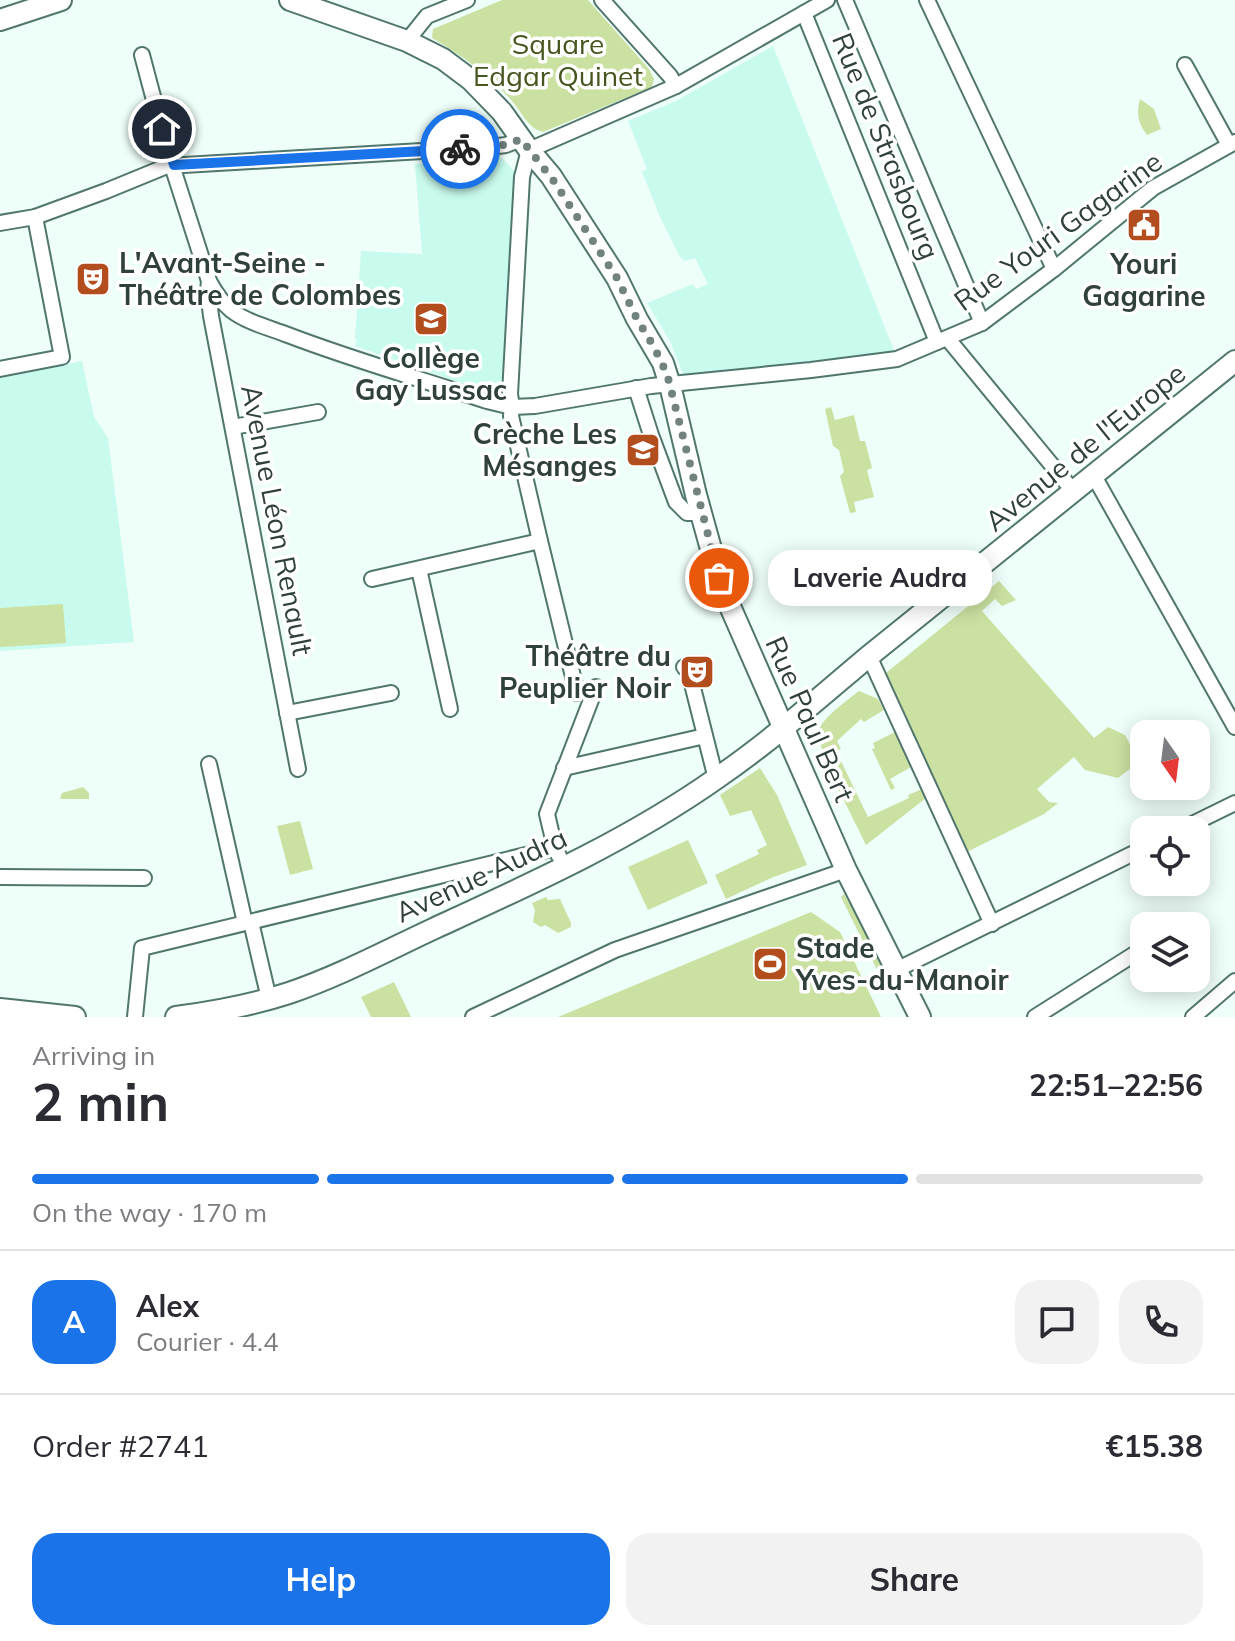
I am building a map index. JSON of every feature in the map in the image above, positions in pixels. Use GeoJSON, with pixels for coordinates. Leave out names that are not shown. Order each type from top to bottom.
{"type":"FeatureCollection","features":[{"type":"Feature","properties":{"kind":"street"},"geometry":{"type":"LineString","coordinates":[[0,20],[61,0]]}},
{"type":"Feature","properties":{"kind":"street","name":"Rue Paul Bert"},"geometry":{"type":"LineString","coordinates":[[290,0],[407,41],[443,59],[471,80],[507,117],[553,180],[617,278],[663,363],[719,578],[846,870],[920,1017]]}},
{"type":"Feature","properties":{"kind":"street"},"geometry":{"type":"LineString","coordinates":[[407,41],[427,16],[467,0]]}},
{"type":"Feature","properties":{"kind":"street"},"geometry":{"type":"LineString","coordinates":[[602,0],[676,86]]}},
{"type":"Feature","properties":{"kind":"street"},"geometry":{"type":"LineString","coordinates":[[0,223],[35,217],[160,167],[514,143],[525,145],[676,86],[827,0]]}},
{"type":"Feature","properties":{"kind":"street"},"geometry":{"type":"LineString","coordinates":[[845,0],[982,323]]}},
{"type":"Feature","properties":{"kind":"street"},"geometry":{"type":"LineString","coordinates":[[927,0],[1054,269]]}},
{"type":"Feature","properties":{"kind":"street","name":"Rue de Strasbourg"},"geometry":{"type":"LineString","coordinates":[[804,13],[943,341],[1074,492]]}},
{"type":"Feature","properties":{"kind":"street"},"geometry":{"type":"LineString","coordinates":[[142,55],[168,153],[209,281],[228,308],[259,324],[312,344],[512,407]]}},
{"type":"Feature","properties":{"kind":"street"},"geometry":{"type":"LineString","coordinates":[[1185,65],[1232,144]]}},
{"type":"Feature","properties":{"kind":"street","name":"Rue Youri Gagarine"},"geometry":{"type":"LineString","coordinates":[[512,407],[535,406],[636,388],[897,359],[982,323],[1153,188],[1232,144]]}},
{"type":"Feature","properties":{"kind":"street"},"geometry":{"type":"LineString","coordinates":[[525,145],[511,416],[577,693]]}},
{"type":"Feature","properties":{"kind":"street"},"geometry":{"type":"LineString","coordinates":[[0,369],[62,357],[35,217]]}},
{"type":"Feature","properties":{"kind":"street","name":"Avenue Léon Renault"},"geometry":{"type":"LineString","coordinates":[[209,281],[213,325],[298,769]]}},
{"type":"Feature","properties":{"kind":"street"},"geometry":{"type":"LineString","coordinates":[[213,325],[214,313],[228,308]]}},
{"type":"Feature","properties":{"kind":"street","name":"Avenue de l'Europe"},"geometry":{"type":"LineString","coordinates":[[783,728],[1235,361]]}},
{"type":"Feature","properties":{"kind":"street"},"geometry":{"type":"LineString","coordinates":[[636,388],[676,502],[687,513],[701,513]]}},
{"type":"Feature","properties":{"kind":"street"},"geometry":{"type":"LineString","coordinates":[[233,427],[318,412]]}},
{"type":"Feature","properties":{"kind":"street"},"geometry":{"type":"LineString","coordinates":[[1094,476],[1235,727]]}},
{"type":"Feature","properties":{"kind":"street"},"geometry":{"type":"LineString","coordinates":[[372,579],[540,541]]}},
{"type":"Feature","properties":{"kind":"street"},"geometry":{"type":"LineString","coordinates":[[419,569],[450,709]]}},
{"type":"Feature","properties":{"kind":"street"},"geometry":{"type":"LineString","coordinates":[[869,656],[992,924]]}},
{"type":"Feature","properties":{"kind":"street"},"geometry":{"type":"LineString","coordinates":[[684,667],[689,672],[716,779]]}},
{"type":"Feature","properties":{"kind":"street"},"geometry":{"type":"LineString","coordinates":[[564,867],[555,848],[547,814],[596,687]]}},
{"type":"Feature","properties":{"kind":"street"},"geometry":{"type":"LineString","coordinates":[[287,713],[391,693]]}},
{"type":"Feature","properties":{"kind":"street","name":"Avenue Audra"},"geometry":{"type":"LineString","coordinates":[[176,1017],[218,1011],[303,988],[564,867],[651,820],[716,779],[783,728]]}},
{"type":"Feature","properties":{"kind":"street"},"geometry":{"type":"LineString","coordinates":[[564,768],[705,736]]}},
{"type":"Feature","properties":{"kind":"street"},"geometry":{"type":"LineString","coordinates":[[209,764],[269,999]]}},
{"type":"Feature","properties":{"kind":"street"},"geometry":{"type":"LineString","coordinates":[[1208,816],[1232,804],[1235,821]]}},
{"type":"Feature","properties":{"kind":"street"},"geometry":{"type":"LineString","coordinates":[[135,1017],[142,948],[555,848]]}},
{"type":"Feature","properties":{"kind":"street"},"geometry":{"type":"LineString","coordinates":[[896,970],[1130,855]]}},
{"type":"Feature","properties":{"kind":"street"},"geometry":{"type":"LineString","coordinates":[[473,1017],[615,950],[846,870]]}},
{"type":"Feature","properties":{"kind":"street"},"geometry":{"type":"LineString","coordinates":[[0,877],[144,878]]}},
{"type":"Feature","properties":{"kind":"street"},"geometry":{"type":"LineString","coordinates":[[1035,1017],[1130,957]]}},
{"type":"Feature","properties":{"kind":"street"},"geometry":{"type":"LineString","coordinates":[[1193,1017],[1235,981]]}},
{"type":"Feature","properties":{"kind":"street"},"geometry":{"type":"LineString","coordinates":[[0,1009],[75,1017]]}},
{"type":"Feature","properties":{"kind":"shaded area"},"geometry":{"type":"Polygon","coordinates":[[[773,46],[895,353],[684,377],[670,341],[647,303],[693,284],[696,289],[708,284],[695,258],[685,261],[680,257],[661,219],[642,172],[647,169],[628,121],[676,101],[773,46]]]}},
{"type":"Feature","properties":{"kind":"shaded area","name":"Collège Gay Lussac"},"geometry":{"type":"Polygon","coordinates":[[[502,158],[515,172],[503,380],[500,386],[493,391],[484,391],[355,346],[361,251],[422,254],[415,164],[502,158]]]}},
{"type":"Feature","properties":{"kind":"shaded area"},"geometry":{"type":"Polygon","coordinates":[[[82,361],[94,417],[108,438],[134,642],[0,651],[0,378],[82,361]]]}},
{"type":"Feature","properties":{"kind":"green space","name":"Square Edgar Quinet"},"geometry":{"type":"Polygon","coordinates":[[[502,0],[588,0],[649,69],[654,79],[652,87],[543,132],[534,128],[488,77],[432,38],[433,29],[502,0]]]}},
{"type":"Feature","properties":{"kind":"green space"},"geometry":{"type":"Polygon","coordinates":[[[1140,99],[1154,109],[1161,129],[1147,135],[1139,118],[1140,99]]]}},
{"type":"Feature","properties":{"kind":"green space"},"geometry":{"type":"Polygon","coordinates":[[[831,407],[835,420],[854,415],[860,441],[865,441],[872,468],[867,470],[874,497],[854,502],[856,512],[850,513],[840,476],[844,472],[839,450],[833,446],[825,409],[831,407]]]}},
{"type":"Feature","properties":{"kind":"green space"},"geometry":{"type":"Polygon","coordinates":[[[999,581],[1016,600],[1002,606],[995,599],[982,611],[1094,738],[1108,727],[1125,735],[1130,745],[1130,769],[1118,778],[1085,770],[1074,757],[1037,789],[1049,802],[1058,803],[1044,814],[967,852],[886,673],[999,581]]]}},
{"type":"Feature","properties":{"kind":"green space"},"geometry":{"type":"Polygon","coordinates":[[[63,604],[66,643],[0,647],[0,608],[63,604]]]}},
{"type":"Feature","properties":{"kind":"green space"},"geometry":{"type":"Polygon","coordinates":[[[859,691],[878,699],[884,710],[864,722],[861,719],[837,741],[841,749],[836,751],[868,817],[922,789],[926,798],[866,845],[829,769],[819,739],[819,730],[825,720],[859,691]]]}},
{"type":"Feature","properties":{"kind":"green space"},"geometry":{"type":"Polygon","coordinates":[[[895,732],[911,767],[890,779],[895,788],[891,790],[872,749],[875,748],[873,743],[895,732]]]}},
{"type":"Feature","properties":{"kind":"green space"},"geometry":{"type":"Polygon","coordinates":[[[760,768],[777,795],[807,865],[726,899],[715,875],[759,854],[757,850],[767,845],[751,810],[730,816],[720,795],[760,768]]]}},
{"type":"Feature","properties":{"kind":"green space"},"geometry":{"type":"Polygon","coordinates":[[[83,787],[89,793],[89,799],[60,799],[62,793],[83,787]]]}},
{"type":"Feature","properties":{"kind":"green space"},"geometry":{"type":"Polygon","coordinates":[[[300,821],[313,869],[290,875],[277,826],[300,821]]]}},
{"type":"Feature","properties":{"kind":"green space"},"geometry":{"type":"Polygon","coordinates":[[[688,840],[708,883],[648,910],[628,867],[688,840]]]}},
{"type":"Feature","properties":{"kind":"green space"},"geometry":{"type":"Polygon","coordinates":[[[844,894],[892,990],[888,992],[841,897],[844,894]]]}},
{"type":"Feature","properties":{"kind":"green space"},"geometry":{"type":"Polygon","coordinates":[[[546,897],[548,900],[560,899],[571,927],[558,933],[533,922],[535,910],[532,903],[546,897]]]}},
{"type":"Feature","properties":{"kind":"green space","name":"Stade Yves-du-Manoir"},"geometry":{"type":"Polygon","coordinates":[[[811,912],[840,932],[881,1017],[558,1017],[811,912]]]}},
{"type":"Feature","properties":{"kind":"green space"},"geometry":{"type":"Polygon","coordinates":[[[394,982],[411,1017],[371,1017],[361,997],[394,982]]]}},
{"type":"Feature","properties":{"kind":"way so far"},"geometry":{"type":"LineString","coordinates":[[460,149],[490,147],[521,139],[553,180],[617,278],[667,374],[719,578]]}},
{"type":"Feature","properties":{"kind":"place","name":"Youri Gagarine"},"geometry":{"type":"Point","coordinates":[1144,225]}},
{"type":"Feature","properties":{"kind":"place","name":"L'Avant-Seine - Théâtre de Colombes"},"geometry":{"type":"Point","coordinates":[93,279]}},
{"type":"Feature","properties":{"kind":"place","name":"Collège Gay Lussac"},"geometry":{"type":"Point","coordinates":[431,319]}},
{"type":"Feature","properties":{"kind":"place","name":"Crèche Les Mésanges"},"geometry":{"type":"Point","coordinates":[643,450]}},
{"type":"Feature","properties":{"kind":"place","name":"Laverie Audra"},"geometry":{"type":"Point","coordinates":[719,578]}},
{"type":"Feature","properties":{"kind":"place","name":"Théâtre du Peuplier Noir"},"geometry":{"type":"Point","coordinates":[697,672]}},
{"type":"Feature","properties":{"kind":"place","name":"Stade Yves-du-Manoir"},"geometry":{"type":"Point","coordinates":[770,964]}},
{"type":"Feature","properties":{"kind":"route"},"geometry":{"type":"LineString","coordinates":[[162,129],[174,165],[186,166],[460,149]]}}]}
